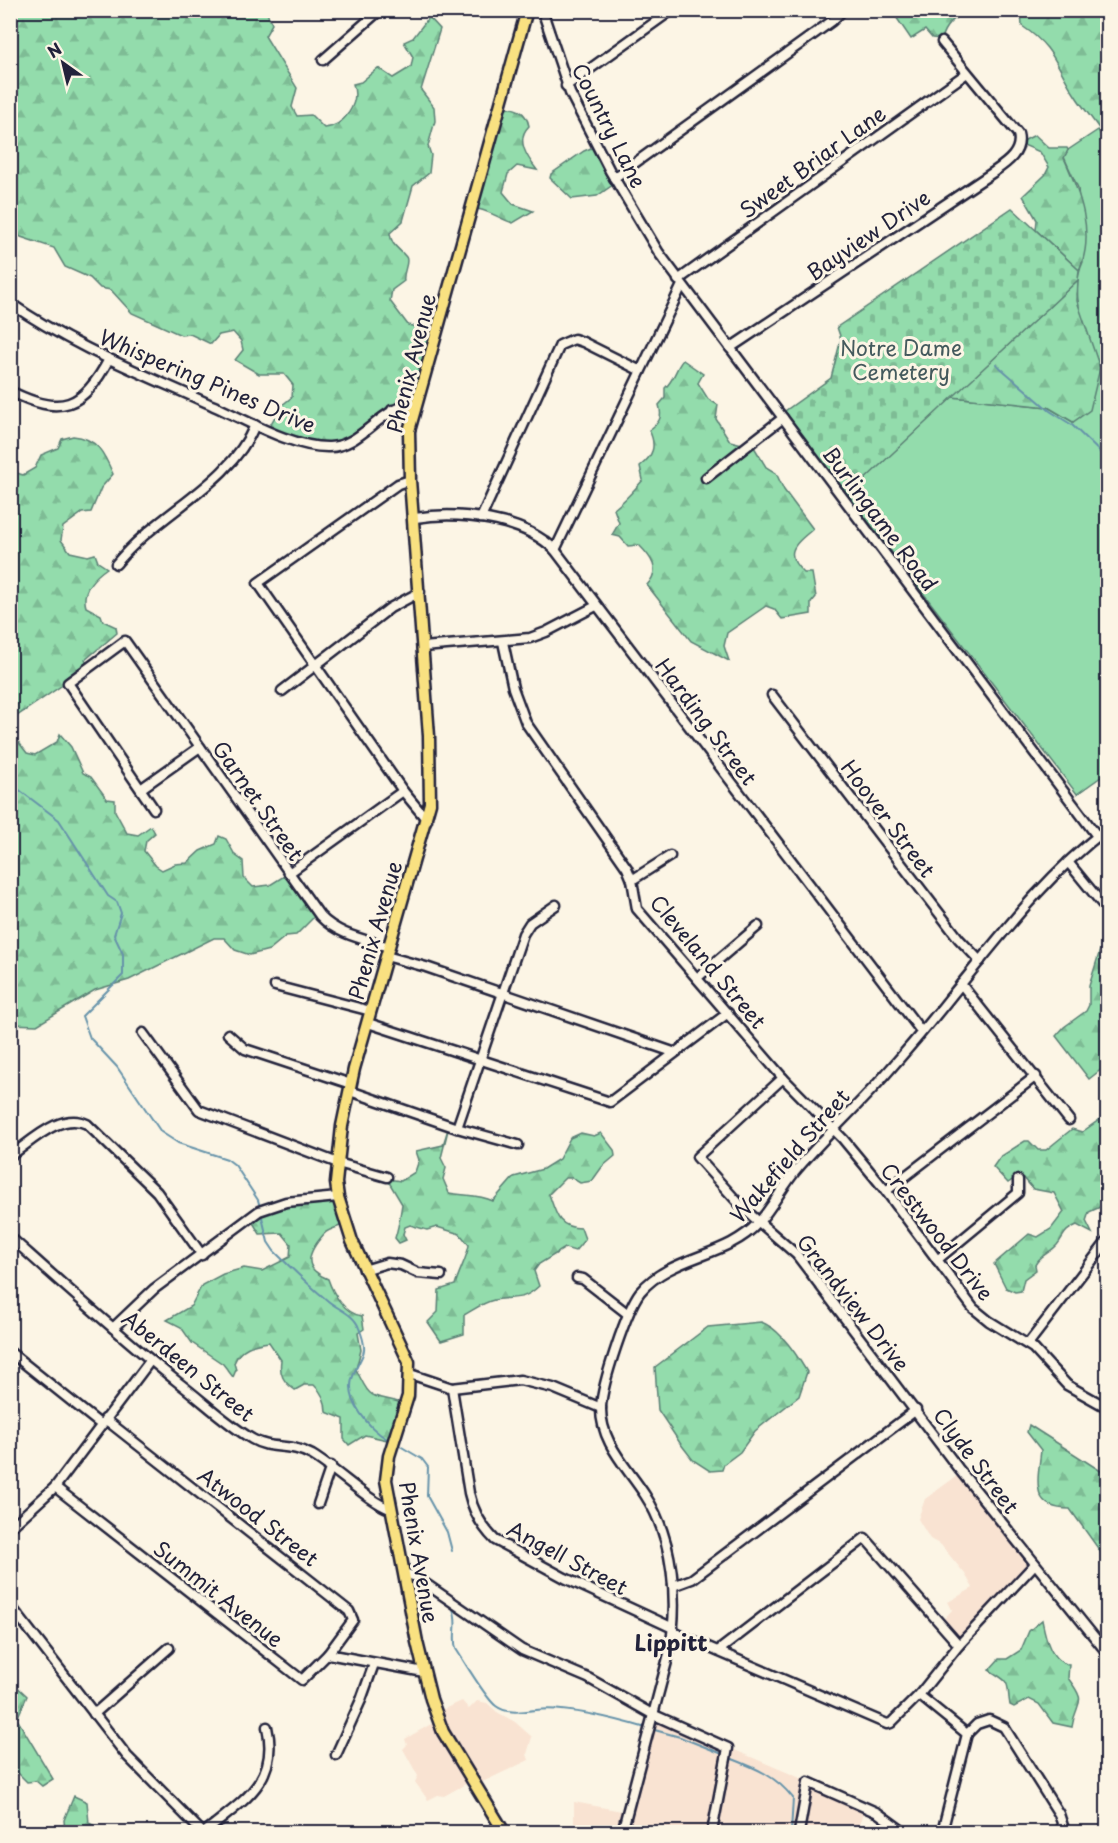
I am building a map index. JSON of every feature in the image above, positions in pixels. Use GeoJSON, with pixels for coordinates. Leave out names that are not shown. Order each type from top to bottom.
{"type":"FeatureCollection","features":[{"type":"Feature","properties":{"kind":"main road","name":"Phenix Avenue"},"geometry":{"type":"LineString","coordinates":[[504,1833],[443,1732],[424,1672],[386,1480],[387,1466],[408,1396],[409,1362],[364,1270],[338,1197],[338,1163],[350,1087],[427,820],[430,770],[420,592],[408,444],[416,404],[527,10]]}},
{"type":"Feature","properties":{"kind":"street"},"geometry":{"type":"LineString","coordinates":[[323,60],[380,10]]}},
{"type":"Feature","properties":{"kind":"street","name":"Country Lane"},"geometry":{"type":"LineString","coordinates":[[542,10],[566,86],[614,178],[639,220]]}},
{"type":"Feature","properties":{"kind":"street"},"geometry":{"type":"LineString","coordinates":[[566,86],[672,10]]}},
{"type":"Feature","properties":{"kind":"street"},"geometry":{"type":"LineString","coordinates":[[614,178],[832,21],[843,10]]}},
{"type":"Feature","properties":{"kind":"street"},"geometry":{"type":"LineString","coordinates":[[942,42],[967,73]]}},
{"type":"Feature","properties":{"kind":"street","name":"Bayview Drive"},"geometry":{"type":"LineString","coordinates":[[729,348],[992,174],[1013,156],[1019,143],[1018,134],[967,73]]}},
{"type":"Feature","properties":{"kind":"street","name":"Sweet Briar Lane"},"geometry":{"type":"LineString","coordinates":[[680,282],[967,73]]}},
{"type":"Feature","properties":{"kind":"street","name":"Burlingame Road"},"geometry":{"type":"LineString","coordinates":[[639,220],[680,282],[729,348],[1097,836]]}},
{"type":"Feature","properties":{"kind":"street"},"geometry":{"type":"LineString","coordinates":[[555,550],[680,282]]}},
{"type":"Feature","properties":{"kind":"street","name":"Whispering Pines Drive"},"geometry":{"type":"LineString","coordinates":[[10,303],[36,321],[108,359],[255,425],[307,445],[330,448],[355,437],[403,404],[416,404]]}},
{"type":"Feature","properties":{"kind":"street"},"geometry":{"type":"LineString","coordinates":[[480,518],[560,345],[574,339],[639,370]]}},
{"type":"Feature","properties":{"kind":"street"},"geometry":{"type":"LineString","coordinates":[[10,391],[36,403],[55,406],[68,404],[92,388],[108,359]]}},
{"type":"Feature","properties":{"kind":"street"},"geometry":{"type":"LineString","coordinates":[[392,410],[413,418]]}},
{"type":"Feature","properties":{"kind":"street"},"geometry":{"type":"LineString","coordinates":[[706,478],[783,418]]}},
{"type":"Feature","properties":{"kind":"street"},"geometry":{"type":"LineString","coordinates":[[116,564],[141,536],[237,458],[255,425]]}},
{"type":"Feature","properties":{"kind":"street"},"geometry":{"type":"LineString","coordinates":[[410,480],[398,484],[258,583],[403,791],[427,820]]}},
{"type":"Feature","properties":{"kind":"street","name":"Harding Street"},"geometry":{"type":"LineString","coordinates":[[415,518],[437,514],[480,518],[535,534],[555,550],[921,1031]]}},
{"type":"Feature","properties":{"kind":"street"},"geometry":{"type":"LineString","coordinates":[[282,691],[315,663],[390,608],[420,592]]}},
{"type":"Feature","properties":{"kind":"street"},"geometry":{"type":"LineString","coordinates":[[423,647],[504,642],[539,636],[596,606]]}},
{"type":"Feature","properties":{"kind":"street","name":"Garnet Street"},"geometry":{"type":"LineString","coordinates":[[142,788],[68,683],[125,641],[320,916],[332,927],[388,951],[503,994],[673,1052]]}},
{"type":"Feature","properties":{"kind":"street","name":"Cleveland Street"},"geometry":{"type":"LineString","coordinates":[[504,642],[513,688],[526,723],[627,868],[632,880],[637,909],[833,1131]]}},
{"type":"Feature","properties":{"kind":"street","name":"Hoover Street"},"geometry":{"type":"LineString","coordinates":[[772,695],[959,939],[980,961]]}},
{"type":"Feature","properties":{"kind":"street"},"geometry":{"type":"LineString","coordinates":[[154,809],[142,788],[200,747]]}},
{"type":"Feature","properties":{"kind":"street"},"geometry":{"type":"LineString","coordinates":[[289,873],[403,791]]}},
{"type":"Feature","properties":{"kind":"street","name":"Wakefield Street"},"geometry":{"type":"LineString","coordinates":[[622,1833],[673,1630],[673,1586],[669,1560],[655,1515],[646,1496],[607,1439],[601,1408],[628,1314],[640,1292],[657,1277],[732,1244],[759,1222],[799,1166],[921,1031],[1043,885],[1107,828]]}},
{"type":"Feature","properties":{"kind":"street"},"geometry":{"type":"LineString","coordinates":[[632,880],[670,855]]}},
{"type":"Feature","properties":{"kind":"street"},"geometry":{"type":"LineString","coordinates":[[1068,862],[1107,910]]}},
{"type":"Feature","properties":{"kind":"street"},"geometry":{"type":"LineString","coordinates":[[457,1128],[527,926],[556,905]]}},
{"type":"Feature","properties":{"kind":"street"},"geometry":{"type":"LineString","coordinates":[[697,978],[758,926]]}},
{"type":"Feature","properties":{"kind":"street"},"geometry":{"type":"LineString","coordinates":[[961,984],[1070,1120]]}},
{"type":"Feature","properties":{"kind":"street"},"geometry":{"type":"LineString","coordinates":[[275,986],[371,1011]]}},
{"type":"Feature","properties":{"kind":"street"},"geometry":{"type":"LineString","coordinates":[[368,1023],[610,1102],[622,1095],[673,1052],[728,1013]]}},
{"type":"Feature","properties":{"kind":"street"},"geometry":{"type":"LineString","coordinates":[[143,1033],[199,1110],[338,1163],[387,1177]]}},
{"type":"Feature","properties":{"kind":"street"},"geometry":{"type":"LineString","coordinates":[[228,1034],[244,1048],[457,1128],[518,1145]]}},
{"type":"Feature","properties":{"kind":"street"},"geometry":{"type":"LineString","coordinates":[[886,1191],[1035,1076]]}},
{"type":"Feature","properties":{"kind":"street","name":"Grandview Drive"},"geometry":{"type":"LineString","coordinates":[[783,1077],[697,1157],[725,1190],[797,1255],[846,1322],[916,1410]]}},
{"type":"Feature","properties":{"kind":"street"},"geometry":{"type":"LineString","coordinates":[[10,1156],[65,1121],[78,1120],[87,1124],[138,1171],[202,1255]]}},
{"type":"Feature","properties":{"kind":"street","name":"Crestwood Drive"},"geometry":{"type":"LineString","coordinates":[[833,1131],[886,1191],[978,1313],[1028,1344],[1062,1381],[1107,1408]]}},
{"type":"Feature","properties":{"kind":"street"},"geometry":{"type":"LineString","coordinates":[[937,1260],[1018,1192],[1018,1180]]}},
{"type":"Feature","properties":{"kind":"street"},"geometry":{"type":"LineString","coordinates":[[113,1328],[138,1302],[264,1209],[286,1202],[338,1197]]}},
{"type":"Feature","properties":{"kind":"street","name":"Aberdeen Street"},"geometry":{"type":"LineString","coordinates":[[10,1237],[150,1361],[225,1422],[262,1444],[290,1446],[331,1466],[380,1505],[390,1509]]}},
{"type":"Feature","properties":{"kind":"street"},"geometry":{"type":"LineString","coordinates":[[1028,1344],[1107,1240]]}},
{"type":"Feature","properties":{"kind":"street"},"geometry":{"type":"LineString","coordinates":[[364,1270],[387,1263],[401,1265],[418,1273],[441,1275]]}},
{"type":"Feature","properties":{"kind":"street"},"geometry":{"type":"LineString","coordinates":[[577,1278],[584,1279],[628,1314]]}},
{"type":"Feature","properties":{"kind":"street"},"geometry":{"type":"LineString","coordinates":[[11,1354],[103,1422]]}},
{"type":"Feature","properties":{"kind":"street"},"geometry":{"type":"LineString","coordinates":[[10,1528],[55,1487],[150,1361]]}},
{"type":"Feature","properties":{"kind":"street"},"geometry":{"type":"LineString","coordinates":[[410,1374],[452,1388],[520,1380],[553,1388],[601,1408]]}},
{"type":"Feature","properties":{"kind":"street","name":"Angell Street"},"geometry":{"type":"LineString","coordinates":[[452,1388],[472,1505],[487,1532],[505,1546],[565,1578],[718,1651],[887,1724],[891,1723],[919,1695]]}},
{"type":"Feature","properties":{"kind":"street","name":"Clyde Street"},"geometry":{"type":"LineString","coordinates":[[673,1586],[692,1579],[916,1410],[1107,1654]]}},
{"type":"Feature","properties":{"kind":"street","name":"Atwood Street"},"geometry":{"type":"LineString","coordinates":[[103,1422],[349,1611],[353,1620],[328,1654]]}},
{"type":"Feature","properties":{"kind":"street"},"geometry":{"type":"LineString","coordinates":[[318,1504],[331,1466]]}},
{"type":"Feature","properties":{"kind":"street","name":"Summit Avenue"},"geometry":{"type":"LineString","coordinates":[[55,1487],[302,1680],[328,1654]]}},
{"type":"Feature","properties":{"kind":"street"},"geometry":{"type":"LineString","coordinates":[[718,1651],[866,1538],[959,1644]]}},
{"type":"Feature","properties":{"kind":"street"},"geometry":{"type":"LineString","coordinates":[[967,1734],[919,1695],[959,1644],[1035,1564]]}},
{"type":"Feature","properties":{"kind":"street"},"geometry":{"type":"LineString","coordinates":[[404,1573],[425,1583],[510,1642],[588,1678],[652,1714],[728,1748],[712,1833]]}},
{"type":"Feature","properties":{"kind":"street"},"geometry":{"type":"LineString","coordinates":[[10,1605],[136,1766],[203,1833],[260,1785],[271,1743],[267,1727]]}},
{"type":"Feature","properties":{"kind":"street"},"geometry":{"type":"LineString","coordinates":[[94,1714],[169,1648]]}},
{"type":"Feature","properties":{"kind":"street"},"geometry":{"type":"LineString","coordinates":[[328,1654],[424,1672]]}},
{"type":"Feature","properties":{"kind":"street"},"geometry":{"type":"LineString","coordinates":[[336,1755],[374,1664]]}},
{"type":"Feature","properties":{"kind":"street"},"geometry":{"type":"LineString","coordinates":[[942,1833],[967,1734],[984,1720],[995,1721],[1004,1727],[1059,1814],[1065,1833]]}},
{"type":"Feature","properties":{"kind":"street"},"geometry":{"type":"LineString","coordinates":[[799,1833],[808,1782],[878,1813],[904,1833]]}},
{"type":"Feature","properties":{"kind":"shaded area"},"geometry":{"type":"Polygon","coordinates":[[[961,1473],[1034,1563],[957,1643],[942,1621],[952,1610],[948,1602],[973,1588],[965,1574],[941,1545],[930,1539],[918,1519],[925,1499],[961,1473]]]}},
{"type":"Feature","properties":{"kind":"shaded area"},"geometry":{"type":"Polygon","coordinates":[[[462,1701],[469,1709],[477,1701],[487,1703],[497,1712],[515,1722],[532,1737],[527,1754],[529,1760],[476,1785],[471,1781],[444,1796],[438,1795],[428,1800],[415,1782],[418,1776],[403,1749],[407,1745],[405,1739],[438,1720],[437,1712],[462,1701]]]}},
{"type":"Feature","properties":{"kind":"shaded area"},"geometry":{"type":"Polygon","coordinates":[[[652,1715],[805,1780],[864,1809],[857,1832],[574,1832],[574,1802],[627,1812],[652,1715]]]}},
{"type":"Feature","properties":{"kind":"green space"},"geometry":{"type":"Polygon","coordinates":[[[965,10],[965,12],[950,23],[941,39],[932,38],[925,30],[911,39],[892,11],[965,10]]]}},
{"type":"Feature","properties":{"kind":"green space"},"geometry":{"type":"Polygon","coordinates":[[[10,11],[266,11],[272,24],[265,36],[297,88],[292,107],[297,116],[311,115],[324,128],[338,123],[349,112],[354,99],[353,84],[361,82],[378,68],[393,78],[411,67],[413,57],[404,42],[413,38],[429,17],[440,29],[421,90],[434,107],[435,121],[428,146],[431,155],[429,173],[413,186],[403,221],[390,233],[394,244],[406,257],[407,262],[404,281],[392,290],[390,301],[408,325],[435,331],[417,402],[394,411],[354,440],[331,448],[268,429],[281,406],[292,397],[293,385],[284,374],[259,374],[235,360],[243,350],[241,341],[233,332],[219,335],[211,344],[190,334],[181,335],[132,313],[111,290],[100,288],[90,278],[65,267],[54,248],[21,237],[11,229],[10,11]]]}},
{"type":"Feature","properties":{"kind":"green space"},"geometry":{"type":"Polygon","coordinates":[[[1021,11],[1107,11],[1107,141],[1075,95],[1048,49],[1022,26],[1021,11]]]}},
{"type":"Feature","properties":{"kind":"green space"},"geometry":{"type":"Polygon","coordinates":[[[501,106],[523,113],[528,121],[529,126],[525,131],[523,143],[526,154],[537,170],[517,166],[508,174],[503,192],[513,204],[533,211],[513,223],[488,212],[471,208],[501,106]]]}},
{"type":"Feature","properties":{"kind":"green space"},"geometry":{"type":"Polygon","coordinates":[[[1098,130],[1108,149],[1107,785],[1101,777],[1077,794],[848,495],[952,397],[1048,407],[1073,422],[1100,368],[1085,329],[1078,302],[1077,288],[1083,262],[1078,188],[1064,157],[1068,150],[1098,130]]]}},
{"type":"Feature","properties":{"kind":"green space"},"geometry":{"type":"Polygon","coordinates":[[[1035,135],[1049,148],[1067,148],[1068,150],[1064,158],[1080,198],[1086,227],[1084,256],[1079,270],[1036,230],[1037,220],[1023,196],[1045,175],[1049,167],[1040,152],[1019,143],[1035,135]]]}},
{"type":"Feature","properties":{"kind":"green space"},"geometry":{"type":"Polygon","coordinates":[[[596,146],[617,182],[597,196],[572,199],[550,178],[551,174],[584,151],[596,146]]]}},
{"type":"Feature","properties":{"kind":"green space","name":"Notre Dame Cemetery"},"geometry":{"type":"Polygon","coordinates":[[[1012,208],[1079,270],[1078,280],[848,495],[785,411],[831,378],[841,339],[837,327],[1012,208]]]}},
{"type":"Feature","properties":{"kind":"green space"},"geometry":{"type":"Polygon","coordinates":[[[1078,280],[1077,301],[1100,368],[1090,410],[1073,422],[1048,407],[952,397],[1078,280]]]}},
{"type":"Feature","properties":{"kind":"green space"},"geometry":{"type":"Polygon","coordinates":[[[683,360],[703,374],[698,383],[708,399],[718,405],[716,419],[730,441],[754,447],[766,467],[776,473],[784,490],[813,529],[796,544],[792,554],[797,566],[804,573],[812,573],[816,597],[811,603],[811,614],[782,619],[774,609],[766,606],[727,633],[724,646],[729,661],[691,641],[647,585],[654,569],[651,559],[639,545],[628,546],[620,537],[612,535],[619,523],[614,509],[643,480],[640,466],[651,454],[653,446],[649,430],[659,420],[661,413],[659,405],[665,398],[665,388],[683,360]]]}},
{"type":"Feature","properties":{"kind":"green space"},"geometry":{"type":"Polygon","coordinates":[[[73,436],[94,443],[106,459],[113,474],[101,488],[91,512],[82,513],[63,527],[61,540],[70,552],[88,556],[95,554],[98,562],[107,568],[90,584],[85,601],[86,607],[101,615],[103,621],[116,627],[117,633],[85,660],[89,667],[11,720],[11,471],[23,475],[35,468],[41,455],[58,448],[62,439],[73,436]]]}},
{"type":"Feature","properties":{"kind":"green space"},"geometry":{"type":"Polygon","coordinates":[[[10,731],[27,753],[35,755],[57,742],[60,734],[71,747],[83,773],[91,777],[107,799],[115,800],[115,811],[127,833],[138,835],[151,826],[155,833],[146,841],[144,851],[162,870],[175,864],[187,863],[200,851],[216,844],[219,836],[226,839],[235,855],[243,861],[244,878],[253,887],[270,885],[289,873],[317,914],[296,935],[286,936],[269,950],[250,955],[235,950],[224,938],[214,938],[129,980],[95,990],[37,1025],[11,1024],[10,731]]]}},
{"type":"Feature","properties":{"kind":"green space"},"geometry":{"type":"Polygon","coordinates":[[[1101,947],[1107,947],[1107,1065],[1089,1079],[1056,1036],[1086,1011],[1089,1005],[1089,986],[1101,947]]]}},
{"type":"Feature","properties":{"kind":"green space"},"geometry":{"type":"Polygon","coordinates":[[[1102,1118],[1107,1121],[1107,1204],[1089,1212],[1086,1221],[1092,1233],[1077,1225],[1069,1230],[1057,1245],[1037,1262],[1036,1270],[1024,1279],[1021,1291],[1015,1292],[1006,1288],[994,1264],[1029,1234],[1038,1237],[1051,1229],[1064,1212],[1054,1193],[1033,1189],[1024,1178],[1018,1176],[1008,1183],[993,1167],[1000,1157],[1025,1141],[1029,1141],[1038,1150],[1046,1150],[1072,1129],[1082,1132],[1102,1118]]]}},
{"type":"Feature","properties":{"kind":"green space"},"geometry":{"type":"Polygon","coordinates":[[[449,1126],[441,1158],[446,1168],[443,1179],[449,1193],[477,1196],[493,1201],[514,1177],[543,1169],[559,1159],[570,1138],[581,1133],[594,1136],[601,1133],[614,1150],[615,1156],[602,1167],[592,1181],[580,1183],[572,1178],[565,1178],[549,1194],[556,1214],[563,1223],[567,1226],[581,1228],[585,1239],[575,1251],[565,1248],[539,1264],[534,1271],[539,1286],[533,1291],[518,1298],[486,1302],[464,1315],[464,1334],[441,1341],[428,1322],[438,1312],[439,1290],[455,1285],[469,1245],[460,1234],[437,1227],[427,1230],[410,1225],[405,1227],[403,1234],[406,1240],[399,1243],[395,1238],[402,1204],[387,1179],[401,1181],[415,1172],[419,1160],[416,1151],[443,1145],[449,1126]]]}},
{"type":"Feature","properties":{"kind":"green space"},"geometry":{"type":"Polygon","coordinates":[[[335,1196],[346,1224],[324,1234],[311,1253],[311,1265],[319,1275],[328,1279],[336,1297],[345,1307],[362,1316],[364,1329],[358,1333],[361,1350],[356,1369],[366,1388],[374,1396],[404,1404],[392,1441],[365,1435],[349,1445],[344,1439],[344,1419],[326,1412],[323,1397],[314,1385],[304,1385],[295,1390],[287,1384],[281,1374],[281,1360],[269,1342],[253,1345],[240,1353],[234,1363],[236,1370],[233,1377],[223,1364],[192,1343],[181,1327],[167,1320],[191,1306],[202,1285],[223,1274],[244,1268],[262,1271],[290,1257],[291,1244],[282,1233],[260,1234],[250,1218],[261,1210],[335,1196]]]}},
{"type":"Feature","properties":{"kind":"green space"},"geometry":{"type":"Polygon","coordinates":[[[761,1322],[781,1336],[807,1372],[799,1396],[755,1431],[740,1452],[724,1464],[722,1470],[710,1471],[693,1460],[658,1410],[655,1367],[708,1327],[761,1322]]]}},
{"type":"Feature","properties":{"kind":"green space"},"geometry":{"type":"Polygon","coordinates":[[[1029,1425],[1107,1475],[1107,1561],[1070,1509],[1057,1508],[1042,1498],[1038,1482],[1041,1450],[1027,1432],[1029,1425]]]}},
{"type":"Feature","properties":{"kind":"green space"},"geometry":{"type":"Polygon","coordinates":[[[1042,1620],[1053,1654],[1057,1659],[1069,1664],[1068,1678],[1080,1698],[1072,1727],[1053,1723],[1039,1704],[1029,1699],[1014,1707],[1010,1705],[1007,1684],[989,1670],[999,1659],[1007,1659],[1021,1650],[1029,1631],[1042,1620]]]}},
{"type":"Feature","properties":{"kind":"green space"},"geometry":{"type":"Polygon","coordinates":[[[11,1681],[27,1696],[17,1719],[53,1779],[42,1786],[36,1781],[27,1782],[11,1766],[11,1681]]]}},
{"type":"Feature","properties":{"kind":"green space"},"geometry":{"type":"Polygon","coordinates":[[[74,1796],[87,1802],[89,1823],[106,1832],[65,1832],[64,1820],[74,1796]]]}},
{"type":"Feature","properties":{"kind":"waterway"},"geometry":{"type":"LineString","coordinates":[[996,364],[1050,411],[1072,425],[1108,460]]}},
{"type":"Feature","properties":{"kind":"waterway"},"geometry":{"type":"LineString","coordinates":[[10,759],[18,789],[59,820],[108,896],[117,902],[121,913],[114,935],[123,954],[123,975],[82,1016],[90,1038],[117,1067],[161,1132],[178,1143],[227,1159],[235,1165],[258,1200],[260,1207]]}},
{"type":"Feature","properties":{"kind":"waterway"},"geometry":{"type":"LineString","coordinates":[[261,1213],[268,1242],[274,1251],[321,1295],[357,1323],[364,1351],[352,1379],[352,1397],[360,1414],[387,1439]]}},
{"type":"Feature","properties":{"kind":"waterway"},"geometry":{"type":"LineString","coordinates":[[400,1446],[422,1459],[428,1467],[427,1496],[447,1532],[452,1551]]}},
{"type":"Feature","properties":{"kind":"waterway"},"geometry":{"type":"LineString","coordinates":[[453,1609],[456,1649],[481,1688],[496,1706],[521,1712],[548,1709],[576,1712],[606,1717],[646,1728]]}},
{"type":"Feature","properties":{"kind":"waterway"},"geometry":{"type":"LineString","coordinates":[[651,1729],[680,1737],[725,1755]]}},
{"type":"Feature","properties":{"kind":"waterway"},"geometry":{"type":"LineString","coordinates":[[730,1758],[765,1774],[780,1784],[793,1798],[791,1832]]}},
{"type":"Feature","properties":{"kind":"district","name":"Lippitt"},"geometry":{"type":"Point","coordinates":[671,1641]}}]}
